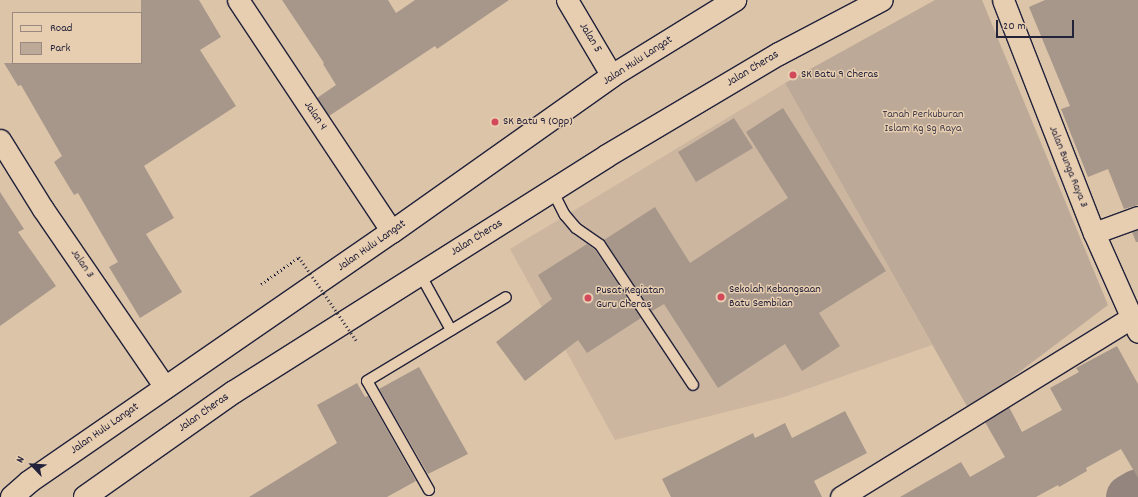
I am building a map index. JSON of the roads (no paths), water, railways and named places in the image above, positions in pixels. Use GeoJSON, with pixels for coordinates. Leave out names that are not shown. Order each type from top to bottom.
{"type":"FeatureCollection","features":[{"type":"Feature","properties":{"kind":"main road","name":"Jalan Hulu Langat"},"geometry":{"type":"LineString","coordinates":[[12,497],[29,482],[392,232],[612,76],[735,0]]}},
{"type":"Feature","properties":{"kind":"main road","name":"Jalan Cheras"},"geometry":{"type":"LineString","coordinates":[[85,497],[234,392],[552,190],[779,54],[882,0]]}},
{"type":"Feature","properties":{"kind":"street","name":"Jalan 4"},"geometry":{"type":"LineString","coordinates":[[238,0],[392,232]]}},
{"type":"Feature","properties":{"kind":"street","name":"Jalan 5"},"geometry":{"type":"LineString","coordinates":[[567,0],[612,76]]}},
{"type":"Feature","properties":{"kind":"street","name":"Jalan Bunga Raya 3"},"geometry":{"type":"LineString","coordinates":[[1002,0],[1094,233],[1135,324]]}},
{"type":"Feature","properties":{"kind":"street","name":"Jalan 3"},"geometry":{"type":"LineString","coordinates":[[0,140],[43,209],[165,387]]}},
{"type":"Feature","properties":{"kind":"street"},"geometry":{"type":"LineString","coordinates":[[1094,233],[1138,217]]}},
{"type":"Feature","properties":{"kind":"street"},"geometry":{"type":"LineString","coordinates":[[841,497],[1135,324]]}},
{"type":"Feature","properties":{"kind":"lane"},"geometry":{"type":"LineString","coordinates":[[552,190],[566,215],[576,228],[600,245],[693,385]]}},
{"type":"Feature","properties":{"kind":"lane"},"geometry":{"type":"LineString","coordinates":[[420,274],[451,330]]}},
{"type":"Feature","properties":{"kind":"lane"},"geometry":{"type":"LineString","coordinates":[[429,490],[367,381],[506,297]]}},
{"type":"Feature","properties":{"kind":"waterway"},"geometry":{"type":"LineString","coordinates":[[1129,497],[1138,492]]}},
{"type":"Feature","properties":{"kind":"place","name":"SK Batu 9 Cheras"},"geometry":{"type":"Point","coordinates":[793,75]}},
{"type":"Feature","properties":{"kind":"place","name":"SK Batu 9 (Opp)"},"geometry":{"type":"Point","coordinates":[495,122]}},
{"type":"Feature","properties":{"kind":"place","name":"Sekolah Kebangsaan Batu Sembilan"},"geometry":{"type":"Point","coordinates":[721,297]}},
{"type":"Feature","properties":{"kind":"place","name":"Pusat Kegiatan Guru Cheras"},"geometry":{"type":"Point","coordinates":[588,298]}},
{"type":"Feature","properties":{"kind":"park label","name":"Tanah Perkuburan Islam Kg Sg Raya"},"geometry":{"type":"Point","coordinates":[923,122]}}]}
